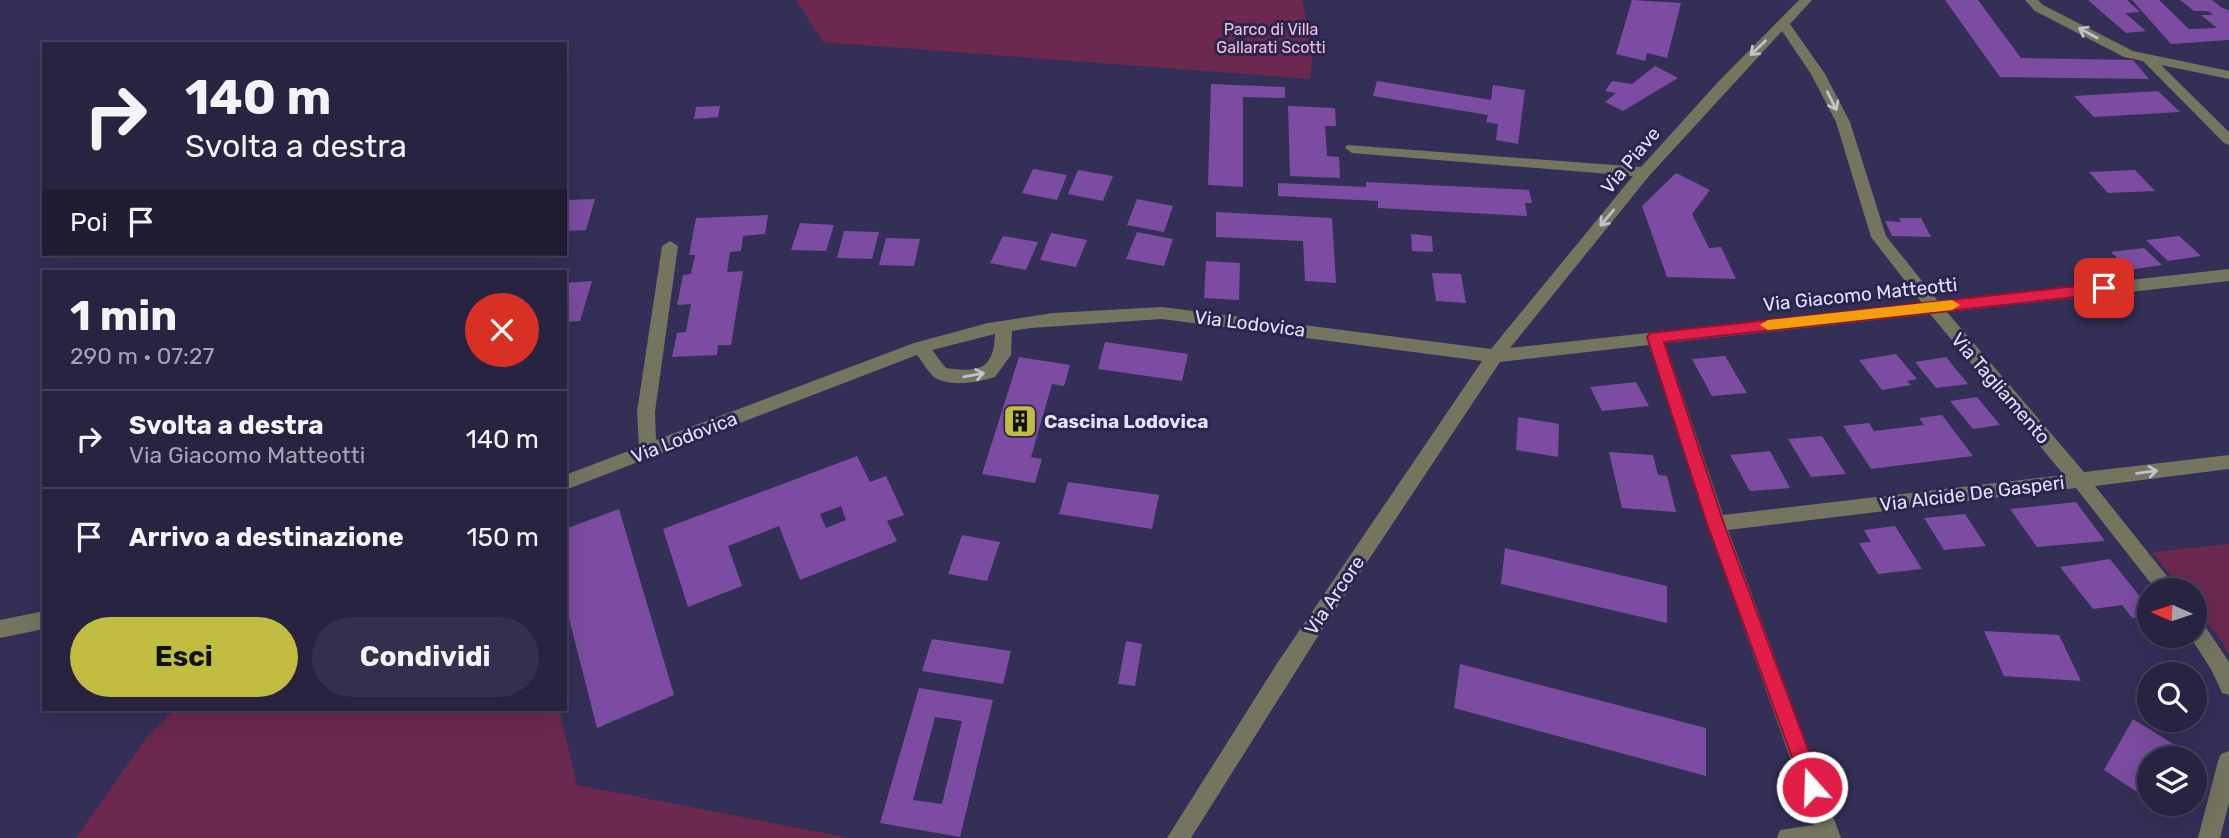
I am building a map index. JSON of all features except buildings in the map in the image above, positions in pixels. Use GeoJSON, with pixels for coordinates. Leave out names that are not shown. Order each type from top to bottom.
{"type":"FeatureCollection","features":[{"type":"Feature","properties":{"kind":"street","name":"Via Piave"},"geometry":{"type":"LineString","coordinates":[[1495,356],[1645,172],[1736,69],[1806,0]]}},
{"type":"Feature","properties":{"kind":"street"},"geometry":{"type":"LineString","coordinates":[[2031,0],[2039,8],[2109,45],[2148,60],[2229,75]]}},
{"type":"Feature","properties":{"kind":"street","name":"Via Tagliamento"},"geometry":{"type":"LineString","coordinates":[[1783,23],[1818,74],[1843,122],[1879,237],[2158,578]]}},
{"type":"Feature","properties":{"kind":"street"},"geometry":{"type":"LineString","coordinates":[[2148,60],[2229,140]]}},
{"type":"Feature","properties":{"kind":"street"},"geometry":{"type":"LineString","coordinates":[[1352,148],[1645,172]]}},
{"type":"Feature","properties":{"kind":"street"},"geometry":{"type":"LineString","coordinates":[[648,451],[646,412],[670,246]]}},
{"type":"Feature","properties":{"kind":"street","name":"Via Giacomo Matteotti"},"geometry":{"type":"LineString","coordinates":[[1495,356],[2229,275]]}},
{"type":"Feature","properties":{"kind":"street","name":"Via Lodovica"},"geometry":{"type":"LineString","coordinates":[[567,482],[920,347],[1004,326],[1077,316],[1163,313],[1495,356]]}},
{"type":"Feature","properties":{"kind":"street"},"geometry":{"type":"LineString","coordinates":[[920,347],[941,373],[964,377],[989,372],[1003,355],[1004,326]]}},
{"type":"Feature","properties":{"kind":"street"},"geometry":{"type":"LineString","coordinates":[[1655,337],[1716,524],[1830,837],[1788,838]]}},
{"type":"Feature","properties":{"kind":"street","name":"Via Arcore"},"geometry":{"type":"LineString","coordinates":[[1178,838],[1342,583],[1495,356]]}},
{"type":"Feature","properties":{"kind":"street","name":"Via Alcide De Gasperi"},"geometry":{"type":"LineString","coordinates":[[1716,524],[2229,463]]}},
{"type":"Feature","properties":{"kind":"street"},"geometry":{"type":"LineString","coordinates":[[0,629],[42,620]]}},
{"type":"Feature","properties":{"kind":"street"},"geometry":{"type":"LineString","coordinates":[[2207,646],[2220,665],[2229,686]]}},
{"type":"Feature","properties":{"kind":"street"},"geometry":{"type":"LineString","coordinates":[[2209,838],[2229,761]]}},
{"type":"Feature","properties":{"kind":"green space","name":"Parco di Villa Gallarati Scotti"},"geometry":{"type":"Polygon","coordinates":[[[796,0],[1302,0],[1313,50],[1310,79],[823,42],[796,0]]]}},
{"type":"Feature","properties":{"kind":"green space"},"geometry":{"type":"Polygon","coordinates":[[[2229,544],[2229,656],[2207,622],[2207,578],[2173,578],[2152,552],[2229,544]]]}},
{"type":"Feature","properties":{"kind":"green space"},"geometry":{"type":"Polygon","coordinates":[[[173,711],[559,711],[577,785],[850,838],[76,838],[144,741],[173,711]]]}},
{"type":"Feature","properties":{"kind":"slow traffic"},"geometry":{"type":"LineString","coordinates":[[1768,325],[1952,305]]}},
{"type":"Feature","properties":{"kind":"place","name":"Cascina Lodovica"},"geometry":{"type":"Point","coordinates":[1020,421]}},
{"type":"Feature","properties":{"kind":"route"},"geometry":{"type":"LineString","coordinates":[[1812,787],[1716,524],[1655,337],[2104,288]]}}]}
